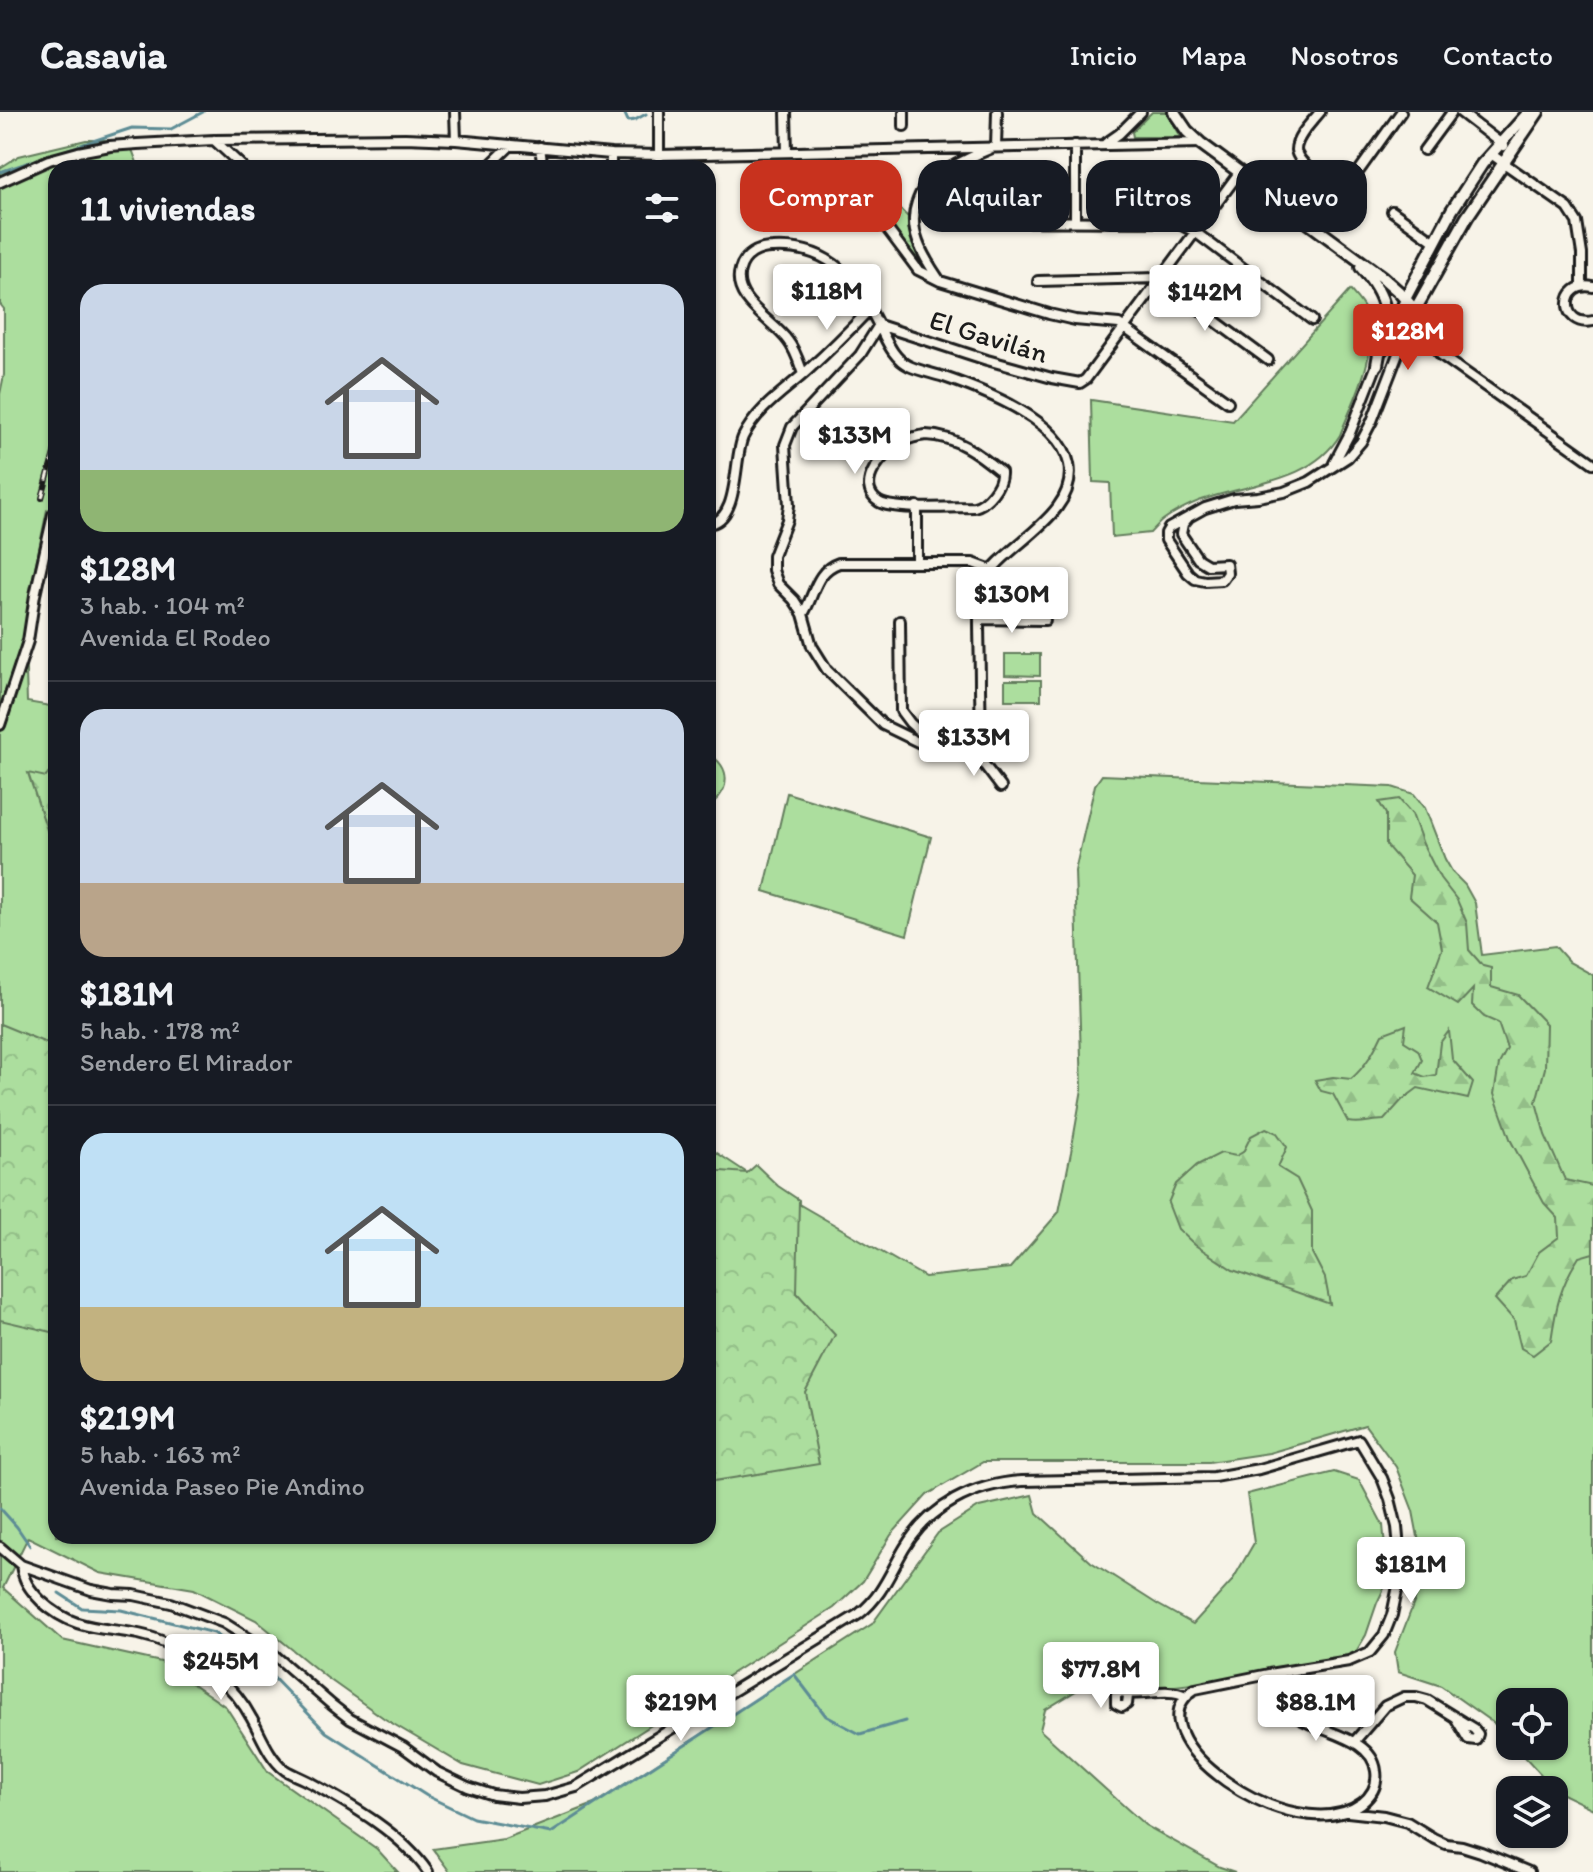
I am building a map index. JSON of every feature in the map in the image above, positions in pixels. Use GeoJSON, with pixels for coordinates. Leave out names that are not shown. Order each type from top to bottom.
{"type":"FeatureCollection","features":[{"type":"Feature","properties":{"kind":"street"},"geometry":{"type":"LineString","coordinates":[[455,112],[456,140]]}},
{"type":"Feature","properties":{"kind":"street"},"geometry":{"type":"LineString","coordinates":[[659,112],[659,160]]}},
{"type":"Feature","properties":{"kind":"street"},"geometry":{"type":"LineString","coordinates":[[786,112],[787,152]]}},
{"type":"Feature","properties":{"kind":"street"},"geometry":{"type":"LineString","coordinates":[[904,112],[904,126]]}},
{"type":"Feature","properties":{"kind":"street"},"geometry":{"type":"LineString","coordinates":[[996,147],[997,112]]}},
{"type":"Feature","properties":{"kind":"street"},"geometry":{"type":"LineString","coordinates":[[1105,144],[1141,112]]}},
{"type":"Feature","properties":{"kind":"street"},"geometry":{"type":"LineString","coordinates":[[1174,112],[1187,131],[1236,171]]}},
{"type":"Feature","properties":{"kind":"street"},"geometry":{"type":"LineString","coordinates":[[1320,112],[1300,138],[1296,147],[1297,157],[1335,187],[1351,182],[1401,112]]}},
{"type":"Feature","properties":{"kind":"street"},"geometry":{"type":"LineString","coordinates":[[1424,150],[1452,112]]}},
{"type":"Feature","properties":{"kind":"street"},"geometry":{"type":"LineString","coordinates":[[1460,112],[1512,151]]}},
{"type":"Feature","properties":{"kind":"street"},"geometry":{"type":"LineString","coordinates":[[1333,465],[1350,433],[1405,299],[1452,210],[1491,154],[1529,112]]}},
{"type":"Feature","properties":{"kind":"street"},"geometry":{"type":"LineString","coordinates":[[1188,518],[1181,534],[1198,559],[1208,565],[1226,564],[1228,569],[1222,580],[1195,579],[1188,573],[1166,540],[1169,528],[1205,508],[1225,501],[1284,492],[1309,482],[1348,457],[1361,442],[1415,310],[1467,217],[1538,112]]}},
{"type":"Feature","properties":{"kind":"street"},"geometry":{"type":"LineString","coordinates":[[49,160],[99,148],[214,140],[405,138],[659,155],[1200,143]]}},
{"type":"Feature","properties":{"kind":"street"},"geometry":{"type":"LineString","coordinates":[[214,140],[235,160]]}},
{"type":"Feature","properties":{"kind":"street"},"geometry":{"type":"LineString","coordinates":[[498,160],[511,145]]}},
{"type":"Feature","properties":{"kind":"street"},"geometry":{"type":"LineString","coordinates":[[1075,145],[1075,221]]}},
{"type":"Feature","properties":{"kind":"street"},"geometry":{"type":"LineString","coordinates":[[540,147],[542,160]]}},
{"type":"Feature","properties":{"kind":"street"},"geometry":{"type":"LineString","coordinates":[[940,281],[922,253],[913,228],[915,207],[923,187],[946,171],[996,147]]}},
{"type":"Feature","properties":{"kind":"street"},"geometry":{"type":"LineString","coordinates":[[611,154],[611,160]]}},
{"type":"Feature","properties":{"kind":"street"},"geometry":{"type":"LineString","coordinates":[[1491,154],[1568,208],[1577,222],[1582,249],[1582,286]]}},
{"type":"Feature","properties":{"kind":"street"},"geometry":{"type":"LineString","coordinates":[[0,182],[48,160]]}},
{"type":"Feature","properties":{"kind":"street"},"geometry":{"type":"LineString","coordinates":[[1220,198],[1236,177]]}},
{"type":"Feature","properties":{"kind":"street"},"geometry":{"type":"LineString","coordinates":[[1392,211],[1435,242]]}},
{"type":"Feature","properties":{"kind":"street"},"geometry":{"type":"LineString","coordinates":[[1070,221],[1086,221]]}},
{"type":"Feature","properties":{"kind":"street"},"geometry":{"type":"LineString","coordinates":[[890,232],[918,270],[940,281],[1049,314],[1125,327],[1228,402]]}},
{"type":"Feature","properties":{"kind":"street"},"geometry":{"type":"LineString","coordinates":[[1125,327],[1195,232],[1312,320]]}},
{"type":"Feature","properties":{"kind":"street"},"geometry":{"type":"LineString","coordinates":[[1320,232],[1391,284],[1415,310],[1422,332],[1441,355],[1593,463]]}},
{"type":"Feature","properties":{"kind":"street"},"geometry":{"type":"LineString","coordinates":[[803,374],[789,342],[744,297],[738,281],[745,259],[761,249],[787,248],[811,252],[831,262],[854,282],[891,348],[904,363],[1013,406],[1052,434],[1064,450],[1069,470],[1061,502],[992,570],[981,588],[981,730],[973,750]]}},
{"type":"Feature","properties":{"kind":"street"},"geometry":{"type":"LineString","coordinates":[[1582,249],[1593,248]]}},
{"type":"Feature","properties":{"kind":"street"},"geometry":{"type":"LineString","coordinates":[[1350,254],[1376,284],[1383,299],[1386,312],[1377,365]]}},
{"type":"Feature","properties":{"kind":"street"},"geometry":{"type":"LineString","coordinates":[[1038,281],[1151,277],[1160,280],[1268,360]]}},
{"type":"Feature","properties":{"kind":"street"},"geometry":{"type":"LineString","coordinates":[[1593,287],[1582,286],[1568,298],[1569,310],[1576,320],[1593,321]]}},
{"type":"Feature","properties":{"kind":"street"},"geometry":{"type":"LineString","coordinates":[[716,521],[728,509],[738,454],[744,436],[757,416],[775,396],[840,341],[870,309]]}},
{"type":"Feature","properties":{"kind":"street"},"geometry":{"type":"LineString","coordinates":[[879,325],[860,355],[792,427],[785,445],[789,505],[787,520],[773,556],[773,570],[778,584],[803,614],[812,646],[827,670],[883,725],[940,749],[973,750]]}},
{"type":"Feature","properties":{"kind":"street","name":"El Gavilán"},"geometry":{"type":"LineString","coordinates":[[879,325],[1075,384],[1086,379],[1125,327]]}},
{"type":"Feature","properties":{"kind":"street"},"geometry":{"type":"LineString","coordinates":[[1395,361],[1406,343],[1422,332]]}},
{"type":"Feature","properties":{"kind":"street"},"geometry":{"type":"LineString","coordinates":[[1350,433],[1361,442]]}},
{"type":"Feature","properties":{"kind":"street"},"geometry":{"type":"LineString","coordinates":[[926,435],[947,439],[971,449],[1002,474],[986,500],[978,506],[917,506],[883,504],[874,498],[870,488],[879,462],[905,440],[926,435]]}},
{"type":"Feature","properties":{"kind":"street"},"geometry":{"type":"LineString","coordinates":[[917,506],[917,563]]}},
{"type":"Feature","properties":{"kind":"street"},"geometry":{"type":"LineString","coordinates":[[0,725],[28,641],[48,537]]}},
{"type":"Feature","properties":{"kind":"street"},"geometry":{"type":"LineString","coordinates":[[803,614],[825,570],[844,562],[973,563],[992,570]]}},
{"type":"Feature","properties":{"kind":"street"},"geometry":{"type":"LineString","coordinates":[[979,619],[1045,620]]}},
{"type":"Feature","properties":{"kind":"street"},"geometry":{"type":"LineString","coordinates":[[900,621],[901,711],[940,749]]}},
{"type":"Feature","properties":{"kind":"street"},"geometry":{"type":"LineString","coordinates":[[973,750],[1001,787]]}},
{"type":"Feature","properties":{"kind":"street"},"geometry":{"type":"LineString","coordinates":[[0,1547],[21,1565],[91,1590],[153,1598],[207,1615],[257,1642],[350,1719],[403,1747],[437,1772],[480,1792],[506,1797],[532,1797],[576,1787],[859,1614],[881,1592],[918,1529],[948,1503],[971,1491],[1022,1481],[1214,1477],[1259,1469],[1359,1440],[1382,1478],[1397,1527],[1399,1581],[1384,1635],[1370,1652],[1349,1661],[1201,1687],[1182,1702],[1179,1714],[1182,1734],[1195,1753],[1220,1776],[1261,1802],[1285,1811],[1366,1814],[1407,1822],[1446,1844],[1472,1849],[1529,1872]]}},
{"type":"Feature","properties":{"kind":"street"},"geometry":{"type":"LineString","coordinates":[[21,1565],[23,1577],[32,1592],[68,1620],[90,1628],[154,1637],[208,1669],[242,1702],[267,1748],[284,1769],[336,1797],[398,1839],[417,1855],[428,1872]]}},
{"type":"Feature","properties":{"kind":"street"},"geometry":{"type":"LineString","coordinates":[[1269,1674],[1281,1701],[1293,1714],[1354,1742],[1369,1753],[1374,1762],[1377,1773],[1374,1789],[1364,1801],[1343,1812]]}},
{"type":"Feature","properties":{"kind":"street"},"geometry":{"type":"LineString","coordinates":[[1128,1696],[1174,1692],[1186,1696]]}},
{"type":"Feature","properties":{"kind":"street"},"geometry":{"type":"LineString","coordinates":[[1354,1742],[1385,1706],[1404,1697],[1427,1700],[1456,1719]]}},
{"type":"Feature","properties":{"kind":"street"},"geometry":{"type":"LineString","coordinates":[[1364,1801],[1366,1814]]}},
{"type":"Feature","properties":{"kind":"green space"},"geometry":{"type":"Polygon","coordinates":[[[1152,112],[1167,112],[1181,137],[1133,137],[1132,132],[1152,112]]]}},
{"type":"Feature","properties":{"kind":"green space"},"geometry":{"type":"Polygon","coordinates":[[[86,140],[125,140],[136,160],[48,160],[48,510],[34,573],[25,639],[27,702],[48,706],[48,1544],[716,1544],[716,1152],[764,1184],[925,1277],[1010,1268],[1059,1212],[1071,1152],[1082,1089],[1075,871],[1095,785],[1102,775],[1392,787],[1414,794],[1425,808],[1445,859],[1475,903],[1482,955],[1555,946],[1569,962],[1593,975],[1593,1809],[1568,1797],[1568,1776],[1542,1776],[1528,1760],[1568,1760],[1568,1688],[1496,1688],[1496,1725],[1441,1686],[1398,1672],[1395,1652],[1415,1600],[1423,1563],[1413,1511],[1396,1467],[1365,1425],[1269,1453],[1209,1462],[983,1462],[927,1495],[891,1535],[863,1581],[834,1608],[578,1772],[538,1785],[463,1765],[385,1719],[326,1677],[256,1620],[194,1589],[100,1573],[28,1537],[3,1588],[62,1640],[161,1662],[226,1707],[268,1772],[377,1849],[398,1872],[0,1872],[0,394],[4,375],[4,309],[0,304],[0,168],[19,156],[86,140]]]}},
{"type":"Feature","properties":{"kind":"green space"},"geometry":{"type":"Polygon","coordinates":[[[902,211],[909,218],[908,228],[927,269],[920,266],[893,232],[902,232],[902,211]]]}},
{"type":"Feature","properties":{"kind":"green space"},"geometry":{"type":"Polygon","coordinates":[[[1350,290],[1364,307],[1369,325],[1368,357],[1359,390],[1340,435],[1328,450],[1314,462],[1281,478],[1191,504],[1163,520],[1150,533],[1112,537],[1110,483],[1093,482],[1091,400],[1233,421],[1350,290]]]}},
{"type":"Feature","properties":{"kind":"green space"},"geometry":{"type":"Polygon","coordinates":[[[1005,654],[1040,654],[1040,676],[1005,675],[1005,654]]]}},
{"type":"Feature","properties":{"kind":"green space"},"geometry":{"type":"Polygon","coordinates":[[[1005,680],[1041,680],[1041,700],[1005,700],[1005,680]]]}},
{"type":"Feature","properties":{"kind":"green space"},"geometry":{"type":"Polygon","coordinates":[[[716,759],[725,772],[726,780],[716,801],[716,759]]]}},
{"type":"Feature","properties":{"kind":"green space"},"geometry":{"type":"Polygon","coordinates":[[[28,773],[46,777],[48,774],[48,833],[28,773]]]}},
{"type":"Feature","properties":{"kind":"green space"},"geometry":{"type":"Polygon","coordinates":[[[787,793],[931,837],[907,935],[764,891],[787,793]]]}},
{"type":"Feature","properties":{"kind":"green space"},"geometry":{"type":"Polygon","coordinates":[[[1399,799],[1412,814],[1440,878],[1457,900],[1467,923],[1469,950],[1483,966],[1491,968],[1491,987],[1518,995],[1546,1024],[1545,1068],[1536,1102],[1545,1135],[1565,1180],[1593,1186],[1593,1253],[1579,1257],[1560,1297],[1551,1341],[1533,1355],[1521,1348],[1514,1320],[1495,1299],[1512,1280],[1526,1276],[1539,1252],[1559,1237],[1558,1218],[1544,1203],[1511,1141],[1494,1094],[1499,1064],[1507,1049],[1498,1023],[1484,1017],[1472,1005],[1473,989],[1458,1005],[1428,987],[1442,949],[1437,922],[1409,897],[1412,875],[1386,845],[1386,814],[1379,802],[1399,799]]]}},
{"type":"Feature","properties":{"kind":"green space"},"geometry":{"type":"Polygon","coordinates":[[[0,1024],[48,1044],[48,1331],[0,1320],[0,1024]]]}},
{"type":"Feature","properties":{"kind":"green space"},"geometry":{"type":"Polygon","coordinates":[[[1406,1025],[1404,1041],[1418,1050],[1422,1060],[1415,1073],[1425,1077],[1436,1075],[1440,1043],[1449,1031],[1452,1059],[1473,1083],[1468,1099],[1418,1088],[1384,1120],[1348,1122],[1333,1094],[1321,1091],[1315,1080],[1333,1077],[1351,1079],[1369,1058],[1382,1034],[1406,1025]]]}},
{"type":"Feature","properties":{"kind":"green space"},"geometry":{"type":"Polygon","coordinates":[[[1266,1128],[1277,1133],[1287,1147],[1278,1167],[1297,1179],[1312,1211],[1312,1253],[1325,1278],[1330,1304],[1233,1270],[1195,1245],[1178,1229],[1168,1203],[1176,1184],[1197,1165],[1221,1153],[1236,1156],[1243,1152],[1251,1136],[1266,1128]]]}},
{"type":"Feature","properties":{"kind":"green space"},"geometry":{"type":"Polygon","coordinates":[[[756,1165],[799,1200],[797,1293],[835,1335],[805,1392],[819,1464],[716,1481],[716,1171],[747,1173],[756,1165]]]}},
{"type":"Feature","properties":{"kind":"green space"},"geometry":{"type":"Polygon","coordinates":[[[1334,1472],[1359,1480],[1383,1525],[1388,1580],[1366,1635],[1354,1655],[1278,1667],[1218,1681],[1149,1689],[1079,1689],[1045,1710],[1040,1730],[1145,1825],[1220,1867],[1235,1872],[450,1872],[433,1849],[504,1839],[594,1804],[872,1624],[938,1533],[979,1507],[1032,1495],[1037,1513],[1091,1562],[1193,1624],[1232,1581],[1254,1543],[1247,1494],[1334,1472]]]}},
{"type":"Feature","properties":{"kind":"waterway"},"geometry":{"type":"LineString","coordinates":[[0,172],[132,128],[171,129],[203,112]]}},
{"type":"Feature","properties":{"kind":"waterway"},"geometry":{"type":"LineString","coordinates":[[624,112],[628,121],[646,114]]}},
{"type":"Feature","properties":{"kind":"waterway"},"geometry":{"type":"LineString","coordinates":[[0,1508],[30,1546]]}},
{"type":"Feature","properties":{"kind":"waterway"},"geometry":{"type":"LineString","coordinates":[[59,1593],[82,1608],[121,1610],[214,1633],[268,1672],[326,1732],[427,1796],[473,1818],[551,1833],[794,1674],[826,1716],[860,1734],[905,1721]]}},
{"type":"Feature","properties":{"kind":"railway"},"geometry":{"type":"LineString","coordinates":[[42,498],[48,476]]}}]}
